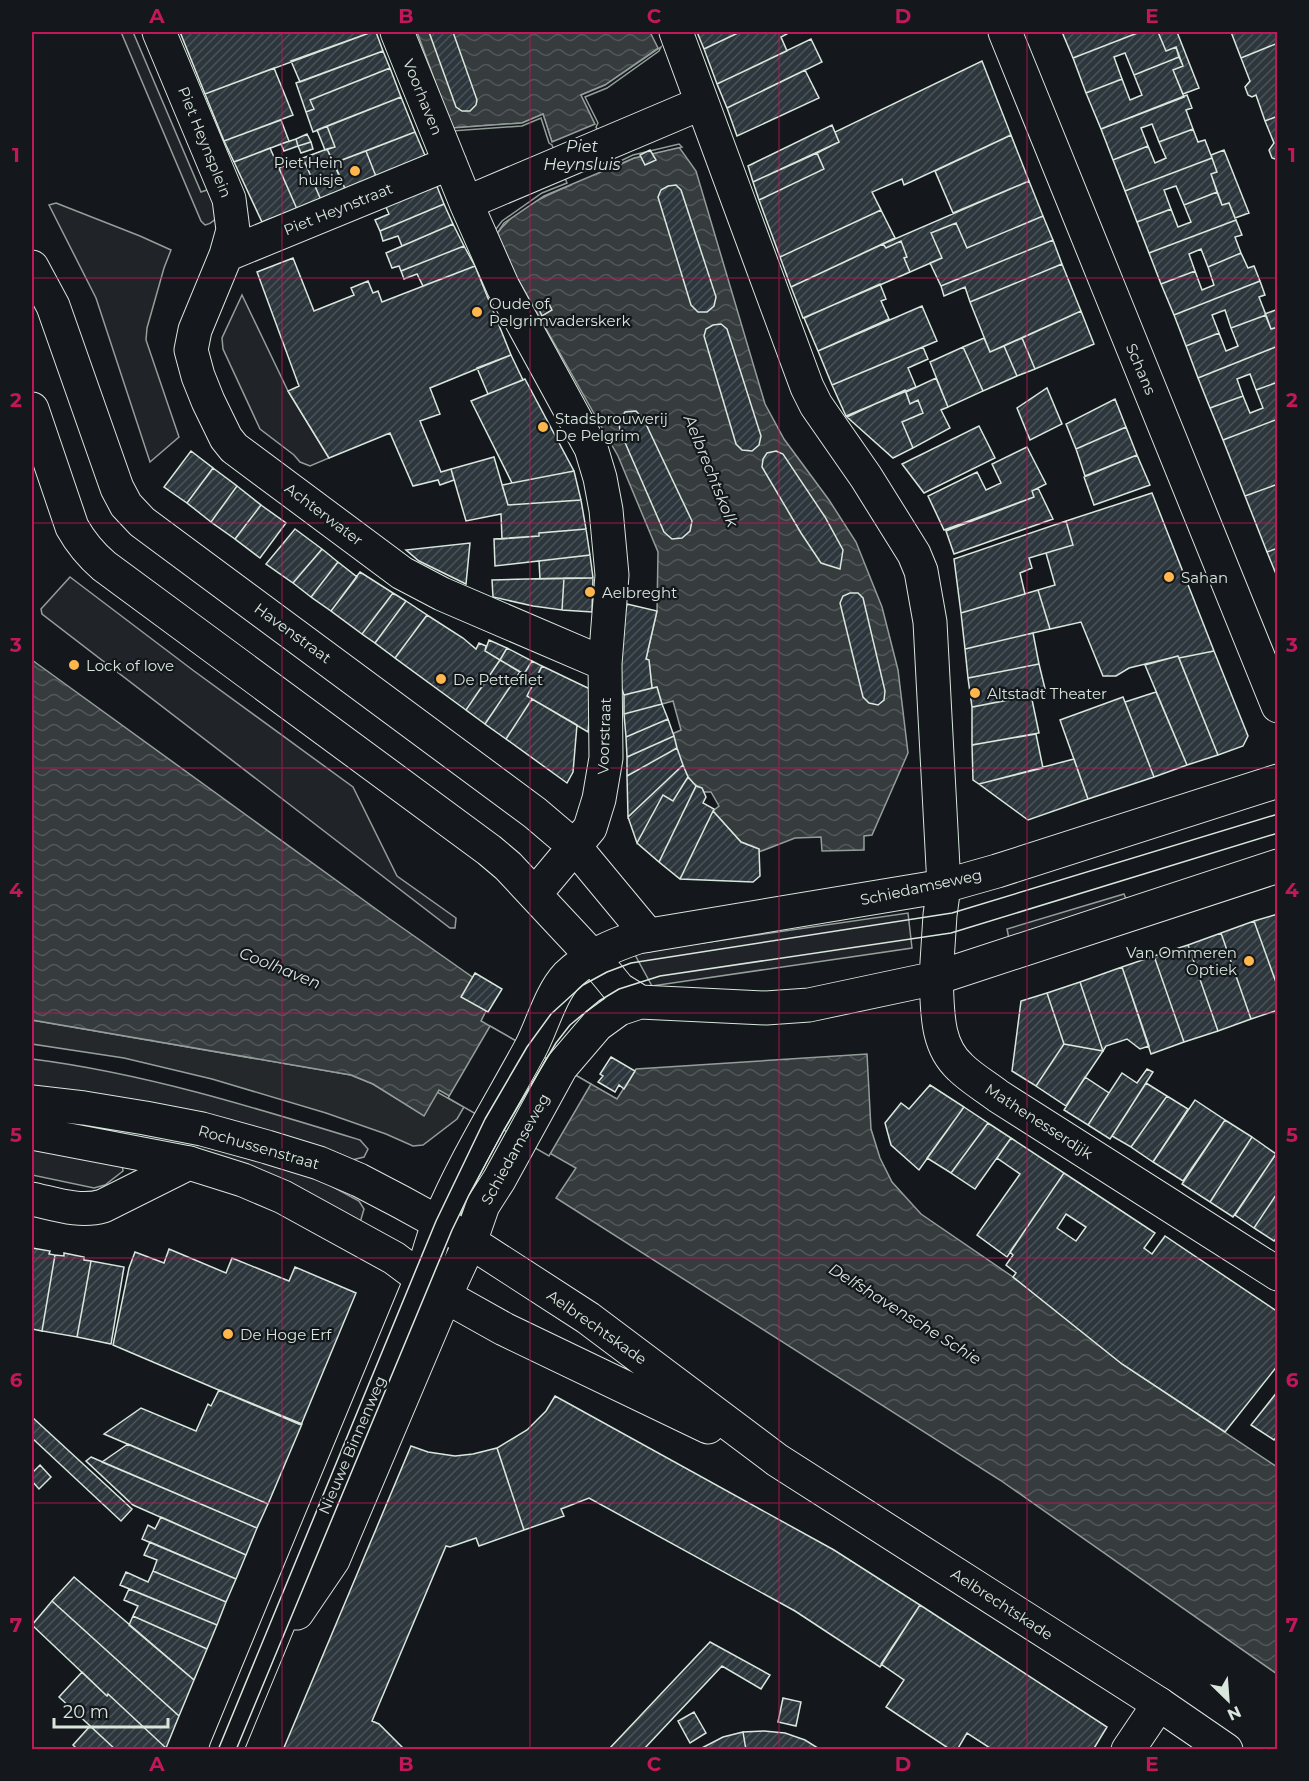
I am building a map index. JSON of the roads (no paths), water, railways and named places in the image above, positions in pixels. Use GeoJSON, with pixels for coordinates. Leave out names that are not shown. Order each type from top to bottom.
{"type":"FeatureCollection","features":[{"type":"Feature","properties":{"kind":"street","name":"Piet Heynsplein"},"geometry":{"type":"LineString","coordinates":[[159,32],[229,199],[233,230],[226,255]]}},
{"type":"Feature","properties":{"kind":"street","name":"Voorhaven"},"geometry":{"type":"LineString","coordinates":[[397,32],[450,163]]}},
{"type":"Feature","properties":{"kind":"street"},"geometry":{"type":"LineString","coordinates":[[676,32],[807,387],[816,405],[866,477],[914,554],[921,571],[930,622],[944,886]]}},
{"type":"Feature","properties":{"kind":"street","name":"Schans"},"geometry":{"type":"LineString","coordinates":[[1005,32],[1278,706]]}},
{"type":"Feature","properties":{"kind":"street"},"geometry":{"type":"LineString","coordinates":[[466,203],[697,92]]}},
{"type":"Feature","properties":{"kind":"street","name":"Piet Heynstraat"},"geometry":{"type":"LineString","coordinates":[[226,255],[450,163]]}},
{"type":"Feature","properties":{"kind":"street"},"geometry":{"type":"LineString","coordinates":[[450,163],[503,287],[591,448],[606,510],[612,575],[605,664]]}},
{"type":"Feature","properties":{"kind":"street","name":"Achterwater"},"geometry":{"type":"LineString","coordinates":[[226,255],[195,330],[191,350],[198,376],[217,420],[230,443],[402,573],[442,594],[605,664]]}},
{"type":"Feature","properties":{"kind":"street","name":"Havenstraat"},"geometry":{"type":"LineString","coordinates":[[32,267],[53,306],[117,488],[126,505],[137,517],[535,813],[575,847],[648,935]]}},
{"type":"Feature","properties":{"kind":"street"},"geometry":{"type":"LineString","coordinates":[[32,409],[72,527],[81,543],[93,556],[489,850],[535,894],[619,989],[640,1002]]}},
{"type":"Feature","properties":{"kind":"street","name":"Voorstraat"},"geometry":{"type":"LineString","coordinates":[[535,894],[590,828],[599,799],[607,743],[605,664]]}},
{"type":"Feature","properties":{"kind":"street","name":"Schiedamseweg"},"geometry":{"type":"LineString","coordinates":[[439,1222],[489,1121],[530,1049],[560,985],[592,956],[606,948],[648,935],[944,886],[1278,781]]}},
{"type":"Feature","properties":{"kind":"street","name":"Schiedamseweg"},"geometry":{"type":"LineString","coordinates":[[433,1287],[470,1242],[483,1205],[561,1067],[597,1024],[619,1009],[640,1002],[727,1007],[809,1005],[936,978],[1278,866]]}},
{"type":"Feature","properties":{"kind":"street","name":"Mathenesserdijk"},"geometry":{"type":"LineString","coordinates":[[944,886],[936,978],[941,1037],[949,1055],[959,1067],[998,1096],[1278,1274]]}},
{"type":"Feature","properties":{"kind":"street","name":"Rochussenstraat"},"geometry":{"type":"LineString","coordinates":[[32,1102],[145,1118],[202,1130],[319,1163],[359,1180],[439,1222],[470,1242]]}},
{"type":"Feature","properties":{"kind":"street"},"geometry":{"type":"LineString","coordinates":[[32,1133],[189,1163],[243,1180],[283,1197],[394,1258],[433,1287]]}},
{"type":"Feature","properties":{"kind":"street"},"geometry":{"type":"LineString","coordinates":[[32,1199],[91,1209],[103,1206],[189,1163]]}},
{"type":"Feature","properties":{"kind":"street","name":"Nieuwe Binnenweg"},"geometry":{"type":"LineString","coordinates":[[226,1749],[260,1666],[333,1560],[433,1287],[439,1222]]}},
{"type":"Feature","properties":{"kind":"street","name":"Aelbrechtskade"},"geometry":{"type":"LineString","coordinates":[[470,1242],[588,1318],[777,1460],[1226,1749]]}},
{"type":"Feature","properties":{"kind":"street","name":"Aelbrechtskade"},"geometry":{"type":"LineString","coordinates":[[433,1287],[504,1329],[777,1460]]}},
{"type":"Feature","properties":{"kind":"street"},"geometry":{"type":"LineString","coordinates":[[1128,1749],[1159,1704]]}},
{"type":"Feature","properties":{"kind":"water"},"geometry":{"type":"Polygon","coordinates":[[[417,32],[650,32],[658,48],[605,85],[581,95],[595,124],[611,169],[634,158],[679,147],[696,171],[765,404],[784,439],[829,500],[856,542],[882,607],[898,670],[908,753],[872,835],[864,836],[864,850],[822,851],[821,837],[795,838],[759,852],[759,849],[741,842],[713,811],[719,806],[711,792],[704,792],[686,773],[672,734],[681,730],[673,701],[662,704],[657,688],[652,688],[649,660],[646,659],[657,611],[658,552],[618,456],[502,251],[496,235],[520,211],[571,185],[554,141],[552,142],[543,114],[522,123],[452,128],[417,32]]]}},
{"type":"Feature","properties":{"kind":"water"},"geometry":{"type":"Polygon","coordinates":[[[32,660],[495,993],[481,1021],[617,1099],[636,1069],[867,1054],[871,1129],[880,1158],[892,1182],[921,1214],[1013,1277],[1122,1364],[1277,1467],[1277,1674],[1000,1480],[556,1198],[576,1168],[439,1090],[424,1116],[373,1084],[351,1075],[32,1020],[32,660]]]}},
{"type":"Feature","properties":{"kind":"tram line"},"geometry":{"type":"LineString","coordinates":[[218,1750],[436,1221],[485,1119],[527,1047],[551,1014],[583,985],[607,972],[631,963],[952,913],[1278,814]]}},
{"type":"Feature","properties":{"kind":"tram line"},"geometry":{"type":"LineString","coordinates":[[236,1750],[452,1230],[504,1130],[556,1043],[570,1025],[599,1001],[619,989],[660,976],[951,933],[1278,833]]}},
{"type":"Feature","properties":{"kind":"place","name":"Piet Hein huisje"},"geometry":{"type":"Point","coordinates":[355,171]}},
{"type":"Feature","properties":{"kind":"place","name":"Oude of Pelgrimvaderskerk"},"geometry":{"type":"Point","coordinates":[477,312]}},
{"type":"Feature","properties":{"kind":"place","name":"Stadsbrouwerij De Pelgrim"},"geometry":{"type":"Point","coordinates":[543,427]}},
{"type":"Feature","properties":{"kind":"place","name":"Sahan"},"geometry":{"type":"Point","coordinates":[1169,577]}},
{"type":"Feature","properties":{"kind":"place","name":"Aelbreght"},"geometry":{"type":"Point","coordinates":[590,592]}},
{"type":"Feature","properties":{"kind":"place","name":"Lock of love"},"geometry":{"type":"Point","coordinates":[74,665]}},
{"type":"Feature","properties":{"kind":"place","name":"De Petteflet"},"geometry":{"type":"Point","coordinates":[441,679]}},
{"type":"Feature","properties":{"kind":"place","name":"Altstadt Theater"},"geometry":{"type":"Point","coordinates":[975,693]}},
{"type":"Feature","properties":{"kind":"place","name":"Van Ommeren Optiek"},"geometry":{"type":"Point","coordinates":[1249,961]}},
{"type":"Feature","properties":{"kind":"place","name":"De Hoge Erf"},"geometry":{"type":"Point","coordinates":[228,1334]}},
{"type":"Feature","properties":{"kind":"water label","name":"Piet Heynsluis"},"geometry":{"type":"Point","coordinates":[582,155]}},
{"type":"Feature","properties":{"kind":"water label","name":"Aelbrechtskolk"},"geometry":{"type":"Point","coordinates":[711,471]}},
{"type":"Feature","properties":{"kind":"water label","name":"Coolhaven"},"geometry":{"type":"Point","coordinates":[280,968]}},
{"type":"Feature","properties":{"kind":"water label","name":"Delfshavensche Schie"},"geometry":{"type":"Point","coordinates":[905,1314]}}]}
